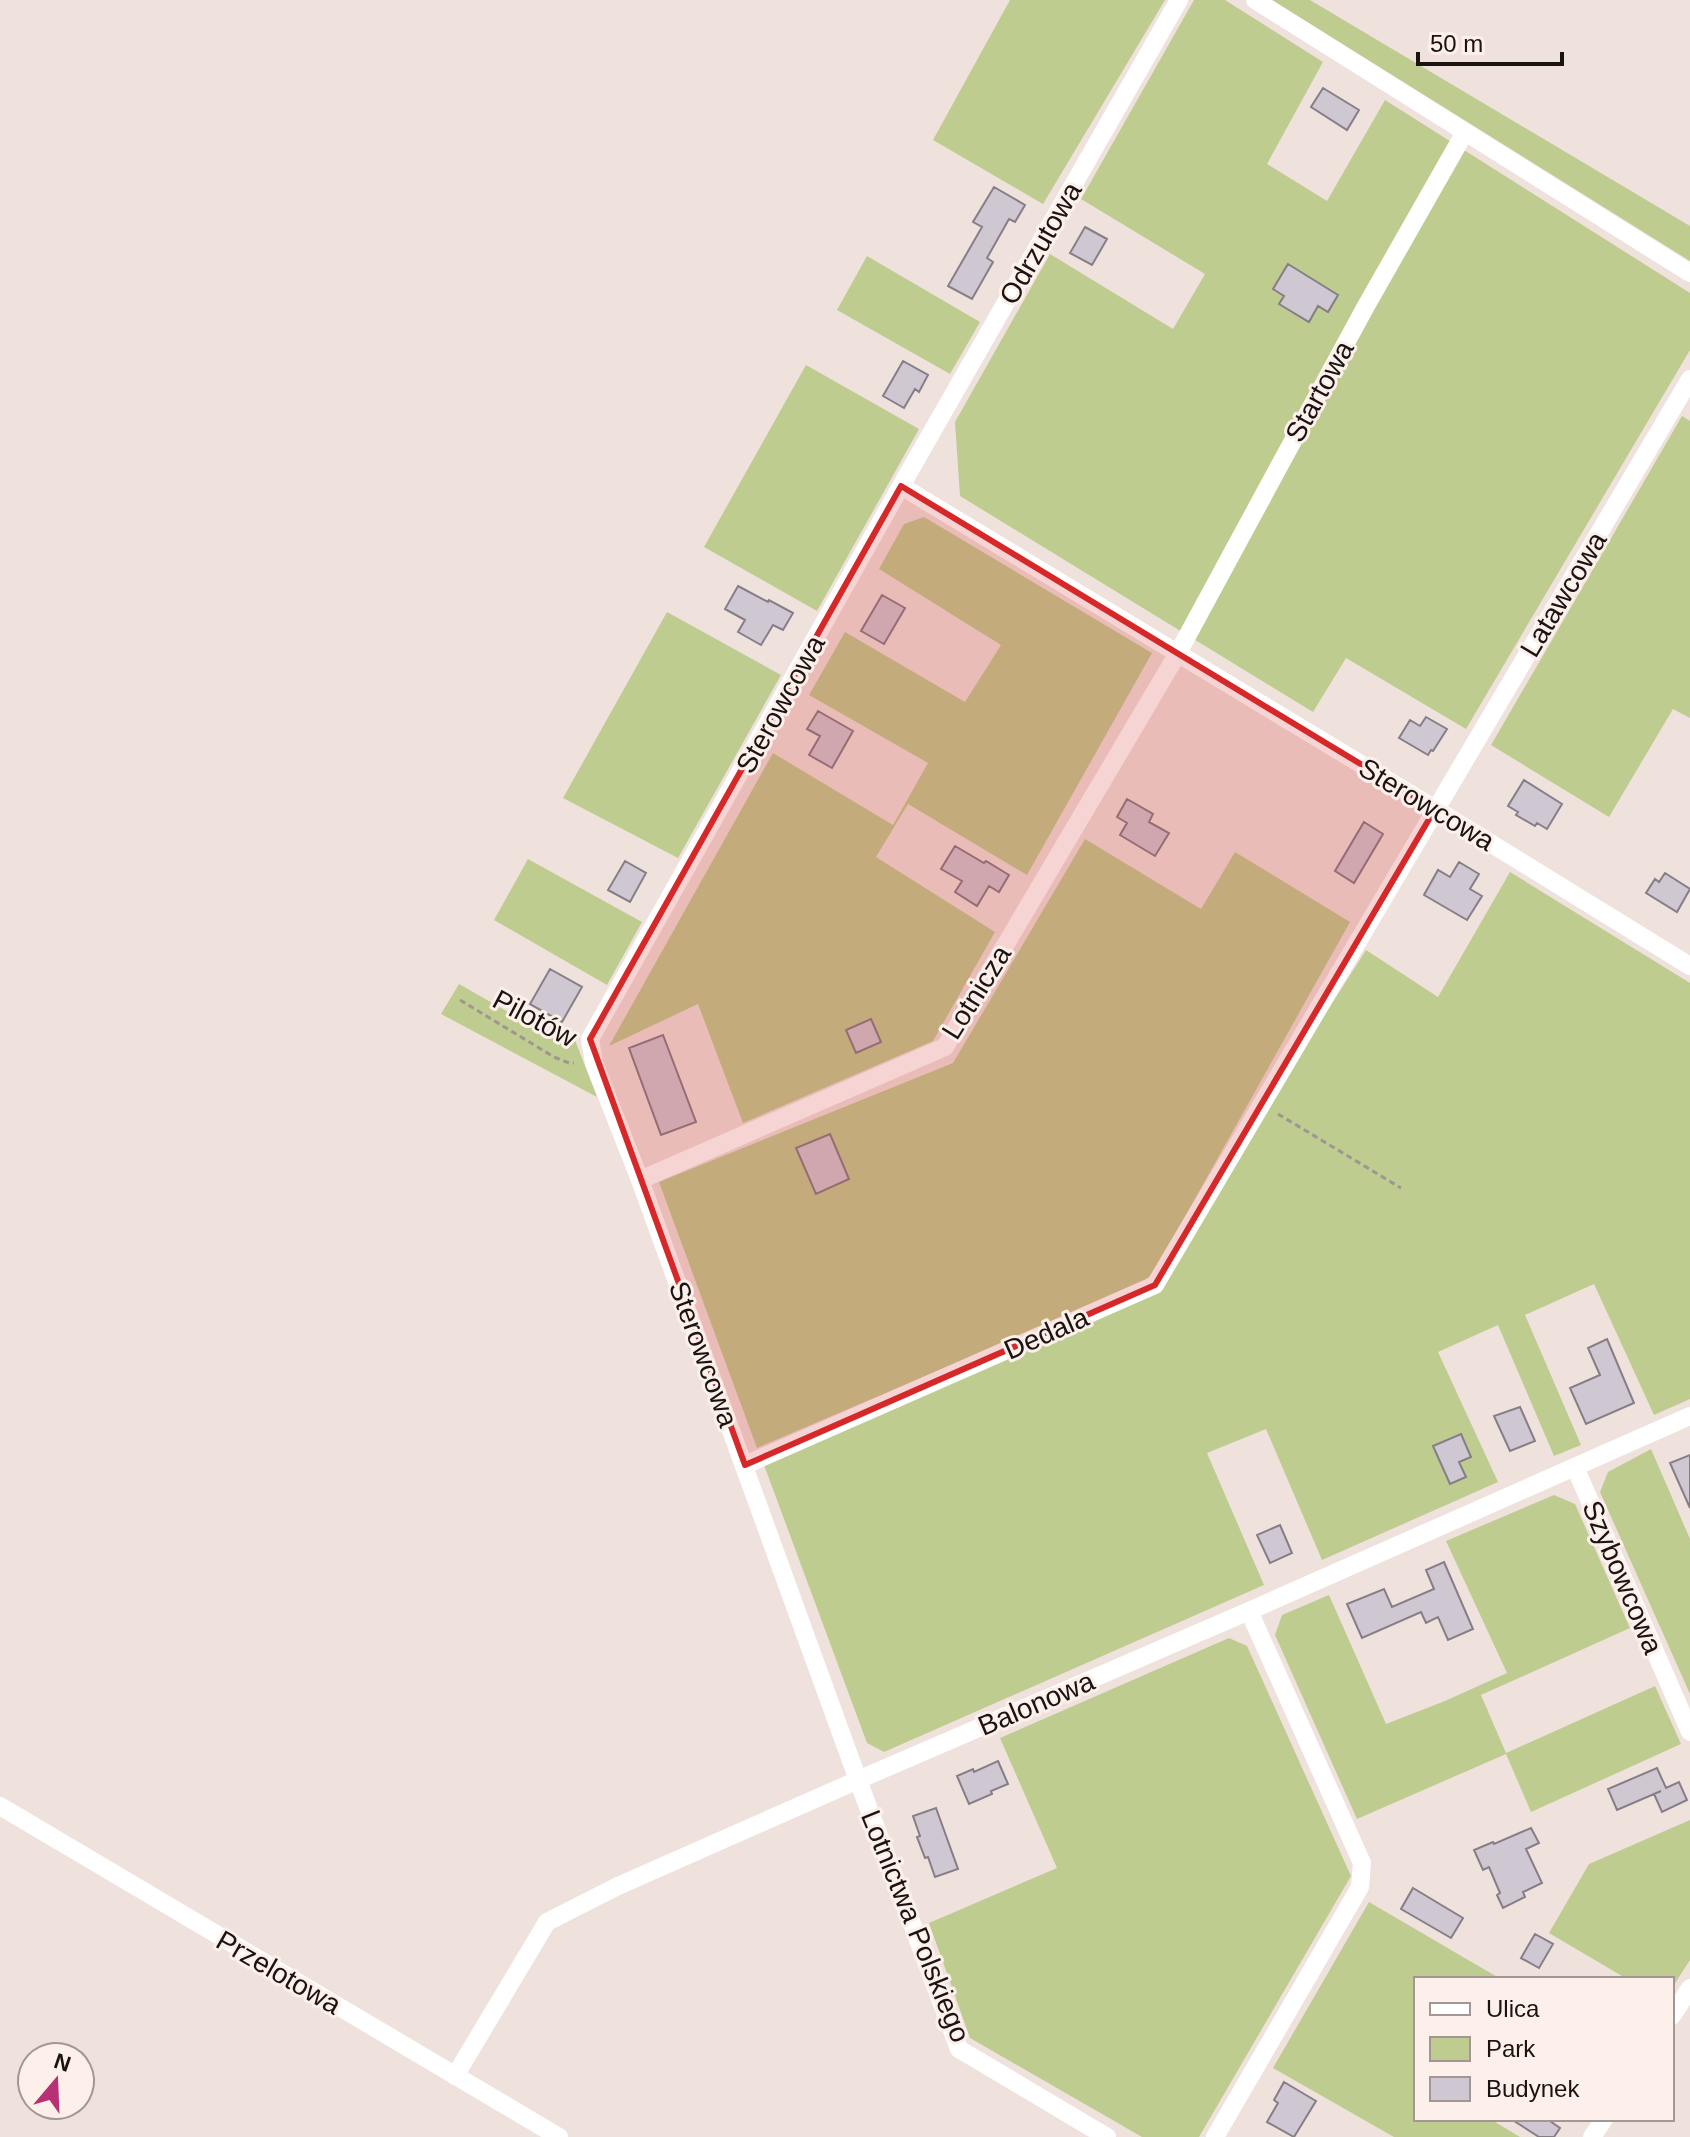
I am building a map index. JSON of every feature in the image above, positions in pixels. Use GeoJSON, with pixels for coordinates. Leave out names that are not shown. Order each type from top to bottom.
{"type":"FeatureCollection","features":[{"type":"Feature","properties":{"kind":"street","name":"Odrzutowa"},"geometry":{"type":"LineString","coordinates":[[901,486],[1179,0]]}},
{"type":"Feature","properties":{"kind":"street"},"geometry":{"type":"LineString","coordinates":[[1255,0],[1690,273]]}},
{"type":"Feature","properties":{"kind":"street","name":"Startowa"},"geometry":{"type":"LineString","coordinates":[[1178,653],[1366,306],[1465,132]]}},
{"type":"Feature","properties":{"kind":"street","name":"Latawcowa"},"geometry":{"type":"LineString","coordinates":[[1435,809],[1690,379]]}},
{"type":"Feature","properties":{"kind":"street","name":"Sterowcowa"},"geometry":{"type":"LineString","coordinates":[[858,1780],[745,1465],[594,1063],[590,1039],[901,486],[1690,966]]}},
{"type":"Feature","properties":{"kind":"street","name":"Lotnicza"},"geometry":{"type":"LineString","coordinates":[[640,1180],[945,1047],[1178,653]]}},
{"type":"Feature","properties":{"kind":"street","name":"Dedala"},"geometry":{"type":"LineString","coordinates":[[745,1465],[1155,1285],[1435,809]]}},
{"type":"Feature","properties":{"kind":"street","name":"Balonowa"},"geometry":{"type":"LineString","coordinates":[[455,2076],[547,1922],[618,1886],[1690,1416]]}},
{"type":"Feature","properties":{"kind":"street","name":"Szybowcowa"},"geometry":{"type":"LineString","coordinates":[[1575,1467],[1690,1732]]}},
{"type":"Feature","properties":{"kind":"street"},"geometry":{"type":"LineString","coordinates":[[1215,2137],[1360,1887],[1362,1872],[1362,1863],[1249,1611]]}},
{"type":"Feature","properties":{"kind":"street","name":"Lotnictwa Polskiego"},"geometry":{"type":"LineString","coordinates":[[858,1780],[959,2049],[1107,2137]]}},
{"type":"Feature","properties":{"kind":"street","name":"Przelotowa"},"geometry":{"type":"LineString","coordinates":[[0,1806],[559,2137]]}},
{"type":"Feature","properties":{"kind":"street"},"geometry":{"type":"LineString","coordinates":[[1674,2013],[1690,1988]]}},
{"type":"Feature","properties":{"kind":"path","name":"Pilotów"},"geometry":{"type":"LineString","coordinates":[[460,1000],[554,1057],[569,1063],[594,1063]]}},
{"type":"Feature","properties":{"kind":"path"},"geometry":{"type":"LineString","coordinates":[[1261,1104],[1401,1188]]}},
{"type":"Feature","properties":{"kind":"highlighted area"},"geometry":{"type":"Polygon","coordinates":[[[901,486],[1435,809],[1155,1285],[745,1465],[590,1039],[901,486]]]}},
{"type":"Feature","properties":{"kind":"green space"},"geometry":{"type":"Polygon","coordinates":[[[1010,0],[1165,0],[1043,204],[933,140],[1010,0]]]}},
{"type":"Feature","properties":{"kind":"green space"},"geometry":{"type":"Polygon","coordinates":[[[1194,0],[1225,0],[1323,62],[1267,164],[1327,201],[1385,100],[1690,293],[1690,350],[1466,729],[1346,658],[1313,712],[960,496],[955,422],[1050,254],[1173,329],[1205,274],[1081,199],[1194,0]]]}},
{"type":"Feature","properties":{"kind":"green space"},"geometry":{"type":"Polygon","coordinates":[[[1272,0],[1310,0],[1690,226],[1690,261],[1272,0]]]}},
{"type":"Feature","properties":{"kind":"green space"},"geometry":{"type":"Polygon","coordinates":[[[867,256],[980,322],[950,374],[837,310],[867,256]]]}},
{"type":"Feature","properties":{"kind":"green space"},"geometry":{"type":"Polygon","coordinates":[[[806,365],[919,429],[817,611],[704,547],[806,365]]]}},
{"type":"Feature","properties":{"kind":"green space"},"geometry":{"type":"Polygon","coordinates":[[[1682,416],[1690,421],[1690,718],[1673,709],[1609,817],[1491,745],[1682,416]]]}},
{"type":"Feature","properties":{"kind":"green space"},"geometry":{"type":"Polygon","coordinates":[[[924,517],[1152,653],[1027,875],[908,804],[876,857],[995,932],[933,1041],[743,1123],[698,1004],[609,1046],[773,753],[893,825],[928,763],[809,695],[845,632],[965,702],[1001,645],[879,569],[904,524],[924,517]]]}},
{"type":"Feature","properties":{"kind":"green space"},"geometry":{"type":"Polygon","coordinates":[[[667,612],[781,675],[678,858],[563,798],[667,612]]]}},
{"type":"Feature","properties":{"kind":"green space"},"geometry":{"type":"Polygon","coordinates":[[[1085,839],[1201,909],[1235,852],[1350,922],[1154,1272],[1141,1284],[757,1448],[659,1182],[953,1063],[1085,839]]]}},
{"type":"Feature","properties":{"kind":"green space"},"geometry":{"type":"Polygon","coordinates":[[[528,859],[642,922],[607,985],[494,920],[528,859]]]}},
{"type":"Feature","properties":{"kind":"green space"},"geometry":{"type":"Polygon","coordinates":[[[1510,872],[1690,983],[1690,1399],[1654,1415],[1594,1284],[1525,1315],[1581,1445],[1554,1456],[1498,1325],[1438,1352],[1498,1482],[1322,1560],[1266,1429],[1207,1453],[1264,1585],[884,1752],[867,1743],[764,1465],[1162,1290],[1299,1055],[1366,950],[1438,997],[1510,872]]]}},
{"type":"Feature","properties":{"kind":"green space"},"geometry":{"type":"Polygon","coordinates":[[[459,984],[559,1041],[575,1040],[597,1097],[441,1014],[459,984]]]}},
{"type":"Feature","properties":{"kind":"green space"},"geometry":{"type":"Polygon","coordinates":[[[1651,1449],[1690,1539],[1690,1694],[1600,1492],[1608,1472],[1651,1449]]]}},
{"type":"Feature","properties":{"kind":"green space"},"geometry":{"type":"Polygon","coordinates":[[[1554,1495],[1575,1504],[1630,1628],[1481,1695],[1506,1753],[1655,1686],[1681,1744],[1531,1812],[1506,1754],[1357,1819],[1275,1635],[1282,1615],[1329,1595],[1386,1724],[1445,1701],[1507,1673],[1446,1541],[1554,1495]]]}},
{"type":"Feature","properties":{"kind":"green space"},"geometry":{"type":"Polygon","coordinates":[[[1229,1638],[1247,1646],[1351,1876],[1199,2137],[1142,2137],[970,2038],[929,1923],[1057,1868],[1000,1738],[1229,1638]]]}},
{"type":"Feature","properties":{"kind":"green space"},"geometry":{"type":"Polygon","coordinates":[[[1690,1820],[1690,1960],[1674,1985],[1674,1977],[1624,1977],[1549,1933],[1589,1864],[1690,1820]]]}},
{"type":"Feature","properties":{"kind":"green space"},"geometry":{"type":"Polygon","coordinates":[[[1369,1902],[1497,1977],[1414,1977],[1414,2121],[1493,2121],[1520,2137],[1394,2137],[1273,2068],[1369,1902]]]}},
{"type":"Feature","properties":{"kind":"building"},"geometry":{"type":"Polygon","coordinates":[[[1323,88],[1359,110],[1347,130],[1311,107],[1323,88]]]}},
{"type":"Feature","properties":{"kind":"building"},"geometry":{"type":"Polygon","coordinates":[[[994,187],[1025,205],[1015,222],[1009,219],[987,258],[993,262],[972,299],[948,286],[982,227],[973,222],[994,187]]]}},
{"type":"Feature","properties":{"kind":"building"},"geometry":{"type":"Polygon","coordinates":[[[1085,227],[1107,239],[1092,265],[1070,253],[1085,227]]]}},
{"type":"Feature","properties":{"kind":"building"},"geometry":{"type":"Polygon","coordinates":[[[1288,264],[1338,295],[1328,312],[1318,306],[1309,322],[1279,304],[1284,296],[1273,289],[1288,264]]]}},
{"type":"Feature","properties":{"kind":"building"},"geometry":{"type":"Polygon","coordinates":[[[903,361],[928,375],[919,392],[915,389],[904,408],[883,396],[903,361]]]}},
{"type":"Feature","properties":{"kind":"building"},"geometry":{"type":"Polygon","coordinates":[[[738,586],[793,613],[783,630],[773,625],[761,645],[738,632],[745,620],[725,609],[738,586]]]}},
{"type":"Feature","properties":{"kind":"building"},"geometry":{"type":"Polygon","coordinates":[[[882,595],[905,608],[884,644],[861,631],[882,595]]]}},
{"type":"Feature","properties":{"kind":"building"},"geometry":{"type":"Polygon","coordinates":[[[818,711],[853,731],[832,768],[809,755],[820,736],[807,729],[818,711]]]}},
{"type":"Feature","properties":{"kind":"building"},"geometry":{"type":"Polygon","coordinates":[[[1426,717],[1447,729],[1428,755],[1399,738],[1410,720],[1420,726],[1426,717]]]}},
{"type":"Feature","properties":{"kind":"building"},"geometry":{"type":"Polygon","coordinates":[[[1524,780],[1562,804],[1547,829],[1516,815],[1518,812],[1508,806],[1524,780]]]}},
{"type":"Feature","properties":{"kind":"building"},"geometry":{"type":"Polygon","coordinates":[[[1127,799],[1153,814],[1149,822],[1169,833],[1155,856],[1120,835],[1127,823],[1117,817],[1127,799]]]}},
{"type":"Feature","properties":{"kind":"building"},"geometry":{"type":"Polygon","coordinates":[[[1364,822],[1383,834],[1354,883],[1335,871],[1364,822]]]}},
{"type":"Feature","properties":{"kind":"building"},"geometry":{"type":"Polygon","coordinates":[[[955,846],[1009,875],[999,892],[989,886],[977,906],[955,892],[962,881],[941,869],[955,846]]]}},
{"type":"Feature","properties":{"kind":"building"},"geometry":{"type":"Polygon","coordinates":[[[625,861],[646,873],[630,902],[608,890],[625,861]]]}},
{"type":"Feature","properties":{"kind":"building"},"geometry":{"type":"Polygon","coordinates":[[[1459,862],[1479,874],[1470,889],[1482,896],[1467,920],[1424,895],[1438,870],[1450,877],[1459,862]]]}},
{"type":"Feature","properties":{"kind":"building"},"geometry":{"type":"Polygon","coordinates":[[[1665,873],[1690,889],[1677,912],[1646,893],[1655,879],[1659,882],[1665,873]]]}},
{"type":"Feature","properties":{"kind":"building"},"geometry":{"type":"Polygon","coordinates":[[[550,969],[582,987],[562,1022],[530,1004],[550,969]]]}},
{"type":"Feature","properties":{"kind":"building"},"geometry":{"type":"Polygon","coordinates":[[[871,1019],[881,1042],[856,1053],[846,1030],[871,1019]]]}},
{"type":"Feature","properties":{"kind":"building"},"geometry":{"type":"Polygon","coordinates":[[[663,1035],[696,1122],[661,1135],[629,1048],[663,1035]]]}},
{"type":"Feature","properties":{"kind":"building"},"geometry":{"type":"Polygon","coordinates":[[[830,1134],[849,1179],[816,1194],[796,1148],[830,1134]]]}},
{"type":"Feature","properties":{"kind":"building"},"geometry":{"type":"Polygon","coordinates":[[[1607,1339],[1634,1403],[1586,1424],[1570,1388],[1600,1375],[1588,1348],[1607,1339]]]}},
{"type":"Feature","properties":{"kind":"building"},"geometry":{"type":"Polygon","coordinates":[[[1520,1407],[1535,1441],[1510,1451],[1494,1416],[1520,1407]]]}},
{"type":"Feature","properties":{"kind":"building"},"geometry":{"type":"Polygon","coordinates":[[[1461,1434],[1471,1457],[1459,1462],[1466,1477],[1450,1484],[1433,1446],[1461,1434]]]}},
{"type":"Feature","properties":{"kind":"building"},"geometry":{"type":"Polygon","coordinates":[[[1690,1455],[1690,1508],[1670,1463],[1690,1455]]]}},
{"type":"Feature","properties":{"kind":"building"},"geometry":{"type":"Polygon","coordinates":[[[1280,1525],[1292,1553],[1270,1563],[1257,1535],[1280,1525]]]}},
{"type":"Feature","properties":{"kind":"building"},"geometry":{"type":"Polygon","coordinates":[[[1444,1562],[1473,1629],[1448,1640],[1438,1617],[1426,1623],[1421,1612],[1362,1638],[1347,1604],[1384,1589],[1392,1607],[1434,1589],[1426,1570],[1444,1562]]]}},
{"type":"Feature","properties":{"kind":"building"},"geometry":{"type":"Polygon","coordinates":[[[998,1761],[1008,1784],[969,1804],[957,1776],[998,1761]]]}},
{"type":"Feature","properties":{"kind":"building"},"geometry":{"type":"Polygon","coordinates":[[[1657,1768],[1666,1788],[1679,1782],[1687,1800],[1662,1812],[1654,1794],[1617,1810],[1608,1789],[1657,1768]]]}},
{"type":"Feature","properties":{"kind":"building"},"geometry":{"type":"Polygon","coordinates":[[[936,1808],[958,1869],[935,1877],[917,1837],[920,1836],[913,1816],[936,1808]]]}},
{"type":"Feature","properties":{"kind":"building"},"geometry":{"type":"Polygon","coordinates":[[[1531,1828],[1539,1843],[1526,1849],[1542,1883],[1523,1892],[1525,1897],[1503,1908],[1489,1867],[1483,1870],[1474,1850],[1531,1828]]]}},
{"type":"Feature","properties":{"kind":"building"},"geometry":{"type":"Polygon","coordinates":[[[1413,1888],[1463,1918],[1451,1938],[1401,1909],[1413,1888]]]}},
{"type":"Feature","properties":{"kind":"building"},"geometry":{"type":"Polygon","coordinates":[[[1535,1934],[1553,1944],[1539,1968],[1521,1958],[1535,1934]]]}},
{"type":"Feature","properties":{"kind":"building"},"geometry":{"type":"Polygon","coordinates":[[[1284,2082],[1316,2101],[1294,2137],[1267,2122],[1278,2103],[1274,2100],[1284,2082]]]}},
{"type":"Feature","properties":{"kind":"building"},"geometry":{"type":"Polygon","coordinates":[[[1514,2121],[1550,2121],[1560,2128],[1554,2137],[1539,2137],[1514,2121]]]}}]}
